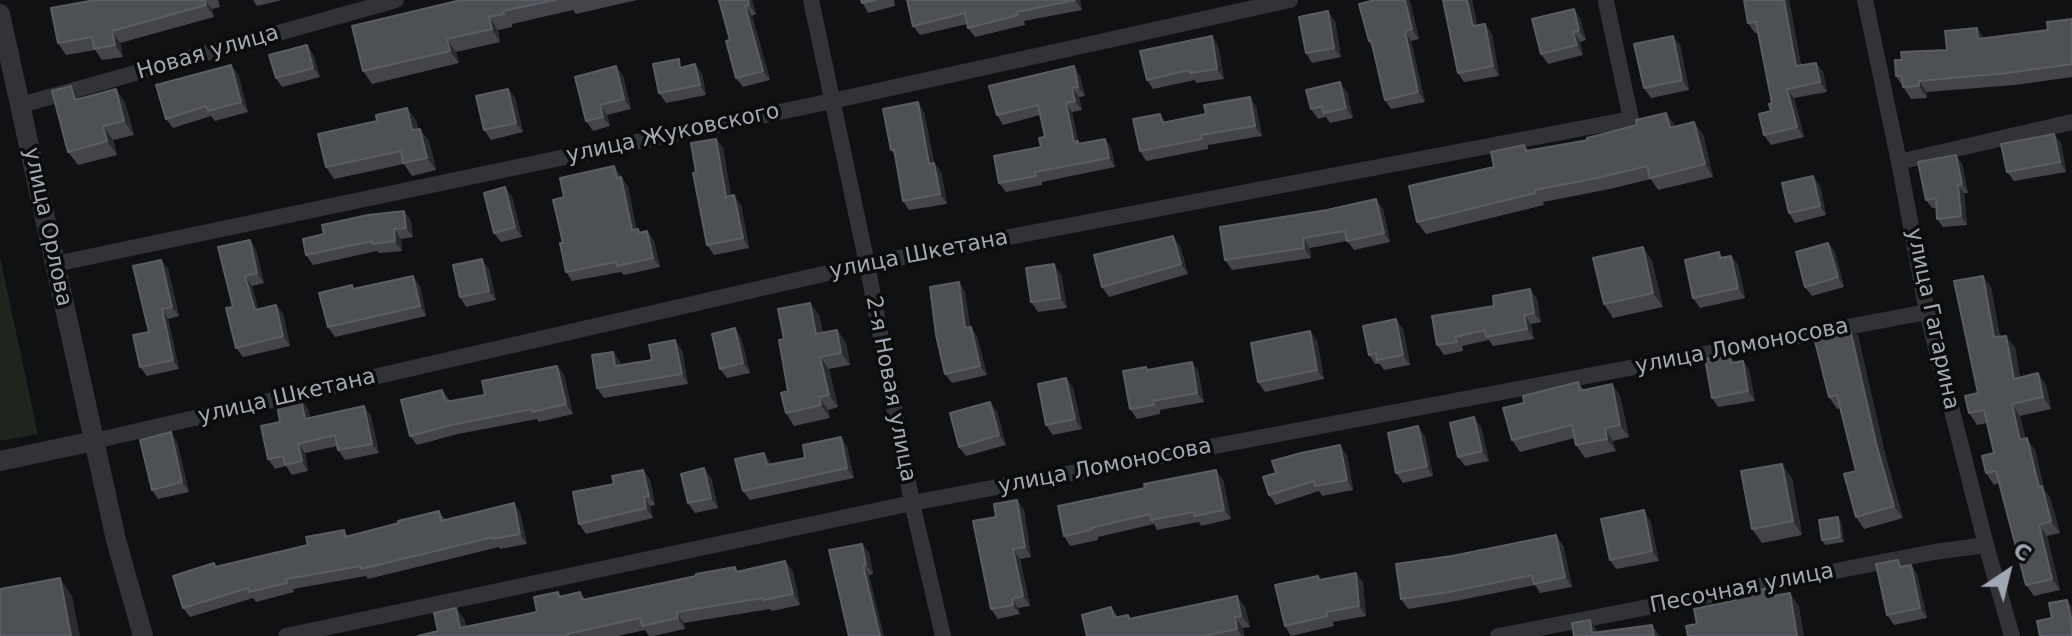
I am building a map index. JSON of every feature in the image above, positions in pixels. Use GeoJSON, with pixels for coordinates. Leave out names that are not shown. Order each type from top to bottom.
{"type":"FeatureCollection","features":[{"type":"Feature","properties":{"kind":"street","name":"Новая улица"},"geometry":{"type":"LineString","coordinates":[[21,105],[396,0]]}},
{"type":"Feature","properties":{"kind":"street","name":"2-я Новая улица"},"geometry":{"type":"LineString","coordinates":[[811,0],[867,264],[912,503],[943,636]]}},
{"type":"Feature","properties":{"kind":"street","name":"улица Жуковского"},"geometry":{"type":"LineString","coordinates":[[55,264],[832,101],[1290,0]]}},
{"type":"Feature","properties":{"kind":"street","name":"улица Гагарина"},"geometry":{"type":"LineString","coordinates":[[1865,0],[1927,312],[2012,636]]}},
{"type":"Feature","properties":{"kind":"street","name":"улица Шкетана"},"geometry":{"type":"LineString","coordinates":[[94,441],[867,264],[1631,119],[1609,1]]}},
{"type":"Feature","properties":{"kind":"street","name":"улица Орлова"},"geometry":{"type":"LineString","coordinates":[[0,14],[116,540],[143,636]]}},
{"type":"Feature","properties":{"kind":"street"},"geometry":{"type":"LineString","coordinates":[[1899,162],[2072,122]]}},
{"type":"Feature","properties":{"kind":"street","name":"улица Ломоносова"},"geometry":{"type":"LineString","coordinates":[[286,636],[912,503],[1927,312]]}},
{"type":"Feature","properties":{"kind":"street"},"geometry":{"type":"LineString","coordinates":[[0,461],[94,441]]}},
{"type":"Feature","properties":{"kind":"street","name":"Песочная улица"},"geometry":{"type":"LineString","coordinates":[[1498,636],[1934,552],[1986,545]]}},
{"type":"Feature","properties":{"kind":"shaded area"},"geometry":{"type":"Polygon","coordinates":[[[0,257],[38,434],[0,441],[0,257]]]}},
{"type":"Feature","properties":{"kind":"building"},"geometry":{"type":"Polygon","coordinates":[[[95,0],[205,0],[206,5],[112,31],[115,45],[94,49],[92,37],[58,43],[51,8],[95,0]]]}},
{"type":"Feature","properties":{"kind":"building"},"geometry":{"type":"Polygon","coordinates":[[[461,0],[555,0],[489,17],[492,29],[447,39],[450,51],[363,71],[352,26],[461,0]]]}},
{"type":"Feature","properties":{"kind":"building"},"geometry":{"type":"Polygon","coordinates":[[[719,0],[748,0],[749,5],[745,6],[763,71],[736,78],[719,0]]]}},
{"type":"Feature","properties":{"kind":"building"},"geometry":{"type":"Polygon","coordinates":[[[907,0],[1075,0],[1017,12],[1018,15],[968,28],[965,13],[913,26],[907,0]]]}},
{"type":"Feature","properties":{"kind":"building"},"geometry":{"type":"Polygon","coordinates":[[[1375,0],[1405,0],[1412,29],[1405,31],[1418,92],[1385,100],[1359,4],[1375,0]]]}},
{"type":"Feature","properties":{"kind":"building"},"geometry":{"type":"Polygon","coordinates":[[[1443,0],[1467,0],[1473,26],[1485,24],[1493,66],[1458,73],[1443,0]]]}},
{"type":"Feature","properties":{"kind":"building"},"geometry":{"type":"Polygon","coordinates":[[[1744,0],[1784,0],[1796,66],[1816,63],[1820,82],[1787,89],[1797,127],[1764,135],[1759,114],[1771,111],[1769,104],[1772,103],[1756,22],[1748,23],[1744,0]]]}},
{"type":"Feature","properties":{"kind":"building"},"geometry":{"type":"Polygon","coordinates":[[[1574,9],[1579,31],[1573,32],[1577,45],[1541,54],[1532,19],[1574,9]]]}},
{"type":"Feature","properties":{"kind":"building"},"geometry":{"type":"Polygon","coordinates":[[[1328,11],[1334,48],[1306,53],[1299,17],[1328,11]]]}},
{"type":"Feature","properties":{"kind":"building"},"geometry":{"type":"Polygon","coordinates":[[[2072,19],[2072,64],[1919,81],[1919,86],[1903,87],[1902,76],[1896,76],[1895,60],[1902,60],[1901,52],[1947,50],[1945,31],[1977,28],[1978,39],[2048,30],[2047,22],[2072,19]]]}},
{"type":"Feature","properties":{"kind":"building"},"geometry":{"type":"Polygon","coordinates":[[[1212,36],[1217,69],[1190,73],[1189,70],[1147,80],[1140,51],[1212,36]]]}},
{"type":"Feature","properties":{"kind":"building"},"geometry":{"type":"Polygon","coordinates":[[[1673,36],[1682,80],[1644,88],[1634,44],[1673,36]]]}},
{"type":"Feature","properties":{"kind":"building"},"geometry":{"type":"Polygon","coordinates":[[[307,45],[313,68],[276,78],[269,55],[307,45]]]}},
{"type":"Feature","properties":{"kind":"building"},"geometry":{"type":"Polygon","coordinates":[[[679,59],[680,68],[695,64],[700,85],[659,93],[653,64],[679,59]]]}},
{"type":"Feature","properties":{"kind":"building"},"geometry":{"type":"Polygon","coordinates":[[[231,65],[241,102],[208,111],[206,106],[166,119],[156,85],[231,65]]]}},
{"type":"Feature","properties":{"kind":"building"},"geometry":{"type":"Polygon","coordinates":[[[616,66],[624,99],[600,105],[603,117],[586,121],[575,77],[616,66]]]}},
{"type":"Feature","properties":{"kind":"building"},"geometry":{"type":"Polygon","coordinates":[[[1074,66],[1078,87],[1072,88],[1075,101],[1066,103],[1074,142],[1105,139],[1109,158],[1035,172],[1036,176],[999,183],[994,156],[1041,147],[1039,138],[1045,137],[1038,105],[997,115],[989,86],[1074,66]]]}},
{"type":"Feature","properties":{"kind":"building"},"geometry":{"type":"Polygon","coordinates":[[[1340,82],[1346,108],[1324,113],[1322,106],[1311,109],[1306,90],[1340,82]]]}},
{"type":"Feature","properties":{"kind":"building"},"geometry":{"type":"Polygon","coordinates":[[[71,86],[75,100],[116,89],[124,121],[103,126],[107,141],[68,152],[52,91],[71,86]]]}},
{"type":"Feature","properties":{"kind":"building"},"geometry":{"type":"Polygon","coordinates":[[[508,89],[516,123],[484,130],[476,96],[508,89]]]}},
{"type":"Feature","properties":{"kind":"building"},"geometry":{"type":"Polygon","coordinates":[[[1250,97],[1255,126],[1201,135],[1202,139],[1140,151],[1133,119],[1160,114],[1162,123],[1206,114],[1204,105],[1250,97]]]}},
{"type":"Feature","properties":{"kind":"building"},"geometry":{"type":"Polygon","coordinates":[[[918,102],[929,164],[934,163],[940,194],[903,201],[883,109],[918,102]]]}},
{"type":"Feature","properties":{"kind":"building"},"geometry":{"type":"Polygon","coordinates":[[[407,108],[412,130],[420,129],[427,158],[403,163],[401,151],[326,167],[318,134],[377,121],[376,115],[407,108]]]}},
{"type":"Feature","properties":{"kind":"building"},"geometry":{"type":"Polygon","coordinates":[[[1666,113],[1670,128],[1694,122],[1705,164],[1650,178],[1647,166],[1535,190],[1535,193],[1417,222],[1409,186],[1494,167],[1491,152],[1524,145],[1526,151],[1588,140],[1637,125],[1636,120],[1666,113]]]}},
{"type":"Feature","properties":{"kind":"building"},"geometry":{"type":"Polygon","coordinates":[[[2054,134],[2060,162],[2007,172],[2001,144],[2054,134]]]}},
{"type":"Feature","properties":{"kind":"building"},"geometry":{"type":"Polygon","coordinates":[[[716,139],[726,197],[734,195],[743,238],[707,245],[693,173],[696,172],[691,143],[716,139]]]}},
{"type":"Feature","properties":{"kind":"building"},"geometry":{"type":"Polygon","coordinates":[[[1956,155],[1962,184],[1958,185],[1961,216],[1937,219],[1936,198],[1926,200],[1918,162],[1956,155]]]}},
{"type":"Feature","properties":{"kind":"building"},"geometry":{"type":"Polygon","coordinates":[[[614,166],[617,178],[621,177],[632,230],[638,229],[639,233],[647,231],[653,258],[566,272],[553,200],[564,197],[560,178],[614,166]]]}},
{"type":"Feature","properties":{"kind":"building"},"geometry":{"type":"Polygon","coordinates":[[[1813,176],[1820,206],[1789,213],[1782,183],[1813,176]]]}},
{"type":"Feature","properties":{"kind":"building"},"geometry":{"type":"Polygon","coordinates":[[[505,187],[515,227],[494,233],[484,193],[505,187]]]}},
{"type":"Feature","properties":{"kind":"building"},"geometry":{"type":"Polygon","coordinates":[[[1376,199],[1384,233],[1347,241],[1345,231],[1303,238],[1304,248],[1225,260],[1220,227],[1376,199]]]}},
{"type":"Feature","properties":{"kind":"building"},"geometry":{"type":"Polygon","coordinates":[[[404,211],[406,228],[394,229],[395,241],[372,244],[372,241],[306,255],[303,239],[324,234],[322,225],[404,211]]]}},
{"type":"Feature","properties":{"kind":"building"},"geometry":{"type":"Polygon","coordinates":[[[1173,236],[1181,264],[1102,287],[1094,255],[1173,236]]]}},
{"type":"Feature","properties":{"kind":"building"},"geometry":{"type":"Polygon","coordinates":[[[250,240],[257,273],[245,276],[255,310],[276,305],[283,336],[236,348],[226,308],[233,307],[218,247],[250,240]]]}},
{"type":"Feature","properties":{"kind":"building"},"geometry":{"type":"Polygon","coordinates":[[[1828,243],[1838,277],[1805,287],[1796,252],[1828,243]]]}},
{"type":"Feature","properties":{"kind":"building"},"geometry":{"type":"Polygon","coordinates":[[[1643,247],[1653,293],[1604,304],[1593,258],[1643,247]]]}},
{"type":"Feature","properties":{"kind":"building"},"geometry":{"type":"Polygon","coordinates":[[[1719,252],[1720,258],[1731,256],[1738,288],[1693,298],[1685,260],[1719,252]]]}},
{"type":"Feature","properties":{"kind":"building"},"geometry":{"type":"Polygon","coordinates":[[[482,259],[489,291],[460,297],[453,265],[482,259]]]}},
{"type":"Feature","properties":{"kind":"building"},"geometry":{"type":"Polygon","coordinates":[[[161,260],[172,307],[162,309],[173,360],[140,367],[133,335],[149,332],[133,266],[161,260]]]}},
{"type":"Feature","properties":{"kind":"building"},"geometry":{"type":"Polygon","coordinates":[[[1054,264],[1060,298],[1031,302],[1026,268],[1054,264]]]}},
{"type":"Feature","properties":{"kind":"building"},"geometry":{"type":"Polygon","coordinates":[[[413,276],[420,306],[328,327],[319,293],[413,276]]]}},
{"type":"Feature","properties":{"kind":"building"},"geometry":{"type":"Polygon","coordinates":[[[1983,276],[1994,337],[2006,336],[2014,379],[2038,373],[2043,397],[2012,404],[2020,440],[2027,438],[2051,521],[2039,525],[2052,579],[2026,585],[1996,471],[1986,473],[1982,456],[1994,453],[1984,410],[1969,413],[1965,396],[1978,393],[1954,281],[1983,276]]]}},
{"type":"Feature","properties":{"kind":"building"},"geometry":{"type":"Polygon","coordinates":[[[959,282],[965,328],[971,327],[980,366],[945,374],[930,287],[959,282]]]}},
{"type":"Feature","properties":{"kind":"building"},"geometry":{"type":"Polygon","coordinates":[[[1530,289],[1534,313],[1524,315],[1527,329],[1486,337],[1485,330],[1455,337],[1457,342],[1437,345],[1432,316],[1494,306],[1493,296],[1530,289]]]}},
{"type":"Feature","properties":{"kind":"building"},"geometry":{"type":"Polygon","coordinates":[[[810,303],[816,334],[837,330],[841,353],[820,357],[829,395],[819,397],[821,405],[786,413],[781,393],[788,391],[779,340],[784,339],[778,309],[810,303]]]}},
{"type":"Feature","properties":{"kind":"building"},"geometry":{"type":"Polygon","coordinates":[[[1396,319],[1403,355],[1377,360],[1376,353],[1369,355],[1363,326],[1396,319]]]}},
{"type":"Feature","properties":{"kind":"building"},"geometry":{"type":"Polygon","coordinates":[[[1849,325],[1894,506],[1856,517],[1844,474],[1856,471],[1837,395],[1829,397],[1813,333],[1849,325]]]}},
{"type":"Feature","properties":{"kind":"building"},"geometry":{"type":"Polygon","coordinates":[[[735,328],[743,363],[720,369],[712,334],[735,328]]]}},
{"type":"Feature","properties":{"kind":"building"},"geometry":{"type":"Polygon","coordinates":[[[1310,331],[1317,370],[1258,382],[1251,343],[1310,331]]]}},
{"type":"Feature","properties":{"kind":"building"},"geometry":{"type":"Polygon","coordinates":[[[675,340],[682,374],[597,388],[592,355],[613,352],[615,366],[652,360],[649,345],[675,340]]]}},
{"type":"Feature","properties":{"kind":"building"},"geometry":{"type":"Polygon","coordinates":[[[1729,355],[1730,363],[1743,361],[1748,391],[1712,398],[1705,359],[1729,355]]]}},
{"type":"Feature","properties":{"kind":"building"},"geometry":{"type":"Polygon","coordinates":[[[1192,362],[1197,393],[1153,401],[1154,405],[1130,409],[1123,371],[1192,362]]]}},
{"type":"Feature","properties":{"kind":"building"},"geometry":{"type":"Polygon","coordinates":[[[557,366],[566,404],[451,425],[410,436],[401,400],[442,390],[445,402],[485,395],[482,381],[557,366]]]}},
{"type":"Feature","properties":{"kind":"building"},"geometry":{"type":"Polygon","coordinates":[[[1066,378],[1075,419],[1046,425],[1038,384],[1066,378]]]}},
{"type":"Feature","properties":{"kind":"building"},"geometry":{"type":"Polygon","coordinates":[[[1578,382],[1580,391],[1612,384],[1620,425],[1605,428],[1607,439],[1576,445],[1572,425],[1512,440],[1503,408],[1524,403],[1523,396],[1578,382]]]}},
{"type":"Feature","properties":{"kind":"building"},"geometry":{"type":"Polygon","coordinates":[[[301,399],[305,419],[364,406],[372,444],[338,450],[335,435],[298,444],[302,461],[285,465],[283,456],[268,459],[261,426],[280,422],[277,404],[301,399]]]}},
{"type":"Feature","properties":{"kind":"building"},"geometry":{"type":"Polygon","coordinates":[[[990,402],[999,435],[959,447],[950,413],[990,402]]]}},
{"type":"Feature","properties":{"kind":"building"},"geometry":{"type":"Polygon","coordinates":[[[1474,417],[1482,451],[1458,457],[1450,423],[1474,417]]]}},
{"type":"Feature","properties":{"kind":"building"},"geometry":{"type":"Polygon","coordinates":[[[1418,426],[1427,466],[1396,473],[1388,433],[1418,426]]]}},
{"type":"Feature","properties":{"kind":"building"},"geometry":{"type":"Polygon","coordinates":[[[171,432],[182,482],[152,490],[140,440],[171,432]]]}},
{"type":"Feature","properties":{"kind":"building"},"geometry":{"type":"Polygon","coordinates":[[[841,437],[847,468],[743,491],[735,459],[764,453],[767,465],[805,458],[803,445],[841,437]]]}},
{"type":"Feature","properties":{"kind":"building"},"geometry":{"type":"Polygon","coordinates":[[[1340,445],[1347,480],[1315,486],[1314,481],[1269,495],[1263,477],[1276,473],[1272,461],[1340,445]]]}},
{"type":"Feature","properties":{"kind":"building"},"geometry":{"type":"Polygon","coordinates":[[[1782,464],[1793,521],[1752,529],[1741,471],[1782,464]]]}},
{"type":"Feature","properties":{"kind":"building"},"geometry":{"type":"Polygon","coordinates":[[[704,468],[711,498],[688,503],[681,474],[704,468]]]}},
{"type":"Feature","properties":{"kind":"building"},"geometry":{"type":"Polygon","coordinates":[[[643,470],[649,496],[644,497],[646,508],[579,524],[573,492],[614,484],[612,476],[643,470]]]}},
{"type":"Feature","properties":{"kind":"building"},"geometry":{"type":"Polygon","coordinates":[[[1216,470],[1224,510],[1151,520],[1150,514],[1064,536],[1058,506],[1216,470]]]}},
{"type":"Feature","properties":{"kind":"building"},"geometry":{"type":"Polygon","coordinates":[[[1017,500],[1025,547],[1013,549],[1023,596],[1012,599],[1013,605],[991,609],[973,521],[996,517],[994,504],[1017,500]]]}},
{"type":"Feature","properties":{"kind":"building"},"geometry":{"type":"Polygon","coordinates":[[[514,503],[520,534],[493,537],[361,569],[361,566],[286,579],[287,583],[249,592],[248,588],[183,608],[173,576],[214,563],[215,567],[308,545],[306,537],[344,530],[345,537],[439,511],[441,521],[514,503]]]}},
{"type":"Feature","properties":{"kind":"building"},"geometry":{"type":"Polygon","coordinates":[[[1644,510],[1652,551],[1610,560],[1601,519],[1644,510]]]}},
{"type":"Feature","properties":{"kind":"building"},"geometry":{"type":"Polygon","coordinates":[[[1838,517],[1840,537],[1822,540],[1819,520],[1838,517]]]}},
{"type":"Feature","properties":{"kind":"building"},"geometry":{"type":"Polygon","coordinates":[[[1556,535],[1565,577],[1534,584],[1532,575],[1401,599],[1396,564],[1556,535]]]}},
{"type":"Feature","properties":{"kind":"building"},"geometry":{"type":"Polygon","coordinates":[[[862,544],[866,565],[863,565],[880,636],[849,636],[829,550],[862,544]]]}},
{"type":"Feature","properties":{"kind":"building"},"geometry":{"type":"Polygon","coordinates":[[[1898,560],[1900,567],[1911,565],[1920,608],[1887,615],[1876,564],[1898,560]]]}},
{"type":"Feature","properties":{"kind":"building"},"geometry":{"type":"Polygon","coordinates":[[[785,561],[793,594],[676,612],[678,618],[642,626],[640,618],[568,636],[418,636],[438,631],[434,613],[456,608],[460,628],[537,612],[534,597],[558,592],[559,597],[580,592],[582,600],[696,574],[735,567],[736,572],[785,561]]]}},
{"type":"Feature","properties":{"kind":"building"},"geometry":{"type":"Polygon","coordinates":[[[1356,573],[1359,606],[1326,612],[1327,616],[1285,626],[1275,585],[1318,576],[1319,580],[1356,573]]]}},
{"type":"Feature","properties":{"kind":"building"},"geometry":{"type":"Polygon","coordinates":[[[60,578],[71,636],[0,636],[0,589],[60,578]]]}},
{"type":"Feature","properties":{"kind":"building"},"geometry":{"type":"Polygon","coordinates":[[[1765,589],[1767,597],[1790,593],[1797,636],[1688,636],[1686,626],[1697,624],[1694,609],[1737,600],[1736,594],[1765,589]]]}},
{"type":"Feature","properties":{"kind":"building"},"geometry":{"type":"Polygon","coordinates":[[[1237,596],[1241,616],[1235,617],[1237,629],[1204,636],[1087,636],[1082,615],[1111,607],[1114,618],[1128,615],[1129,619],[1237,596]]]}},
{"type":"Feature","properties":{"kind":"building"},"geometry":{"type":"Polygon","coordinates":[[[2067,600],[2072,636],[2040,636],[2037,621],[2052,618],[2049,603],[2067,600]]]}},
{"type":"Feature","properties":{"kind":"building"},"geometry":{"type":"Polygon","coordinates":[[[1590,620],[1592,633],[1652,625],[1654,636],[1574,636],[1572,623],[1590,620]]]}}]}
